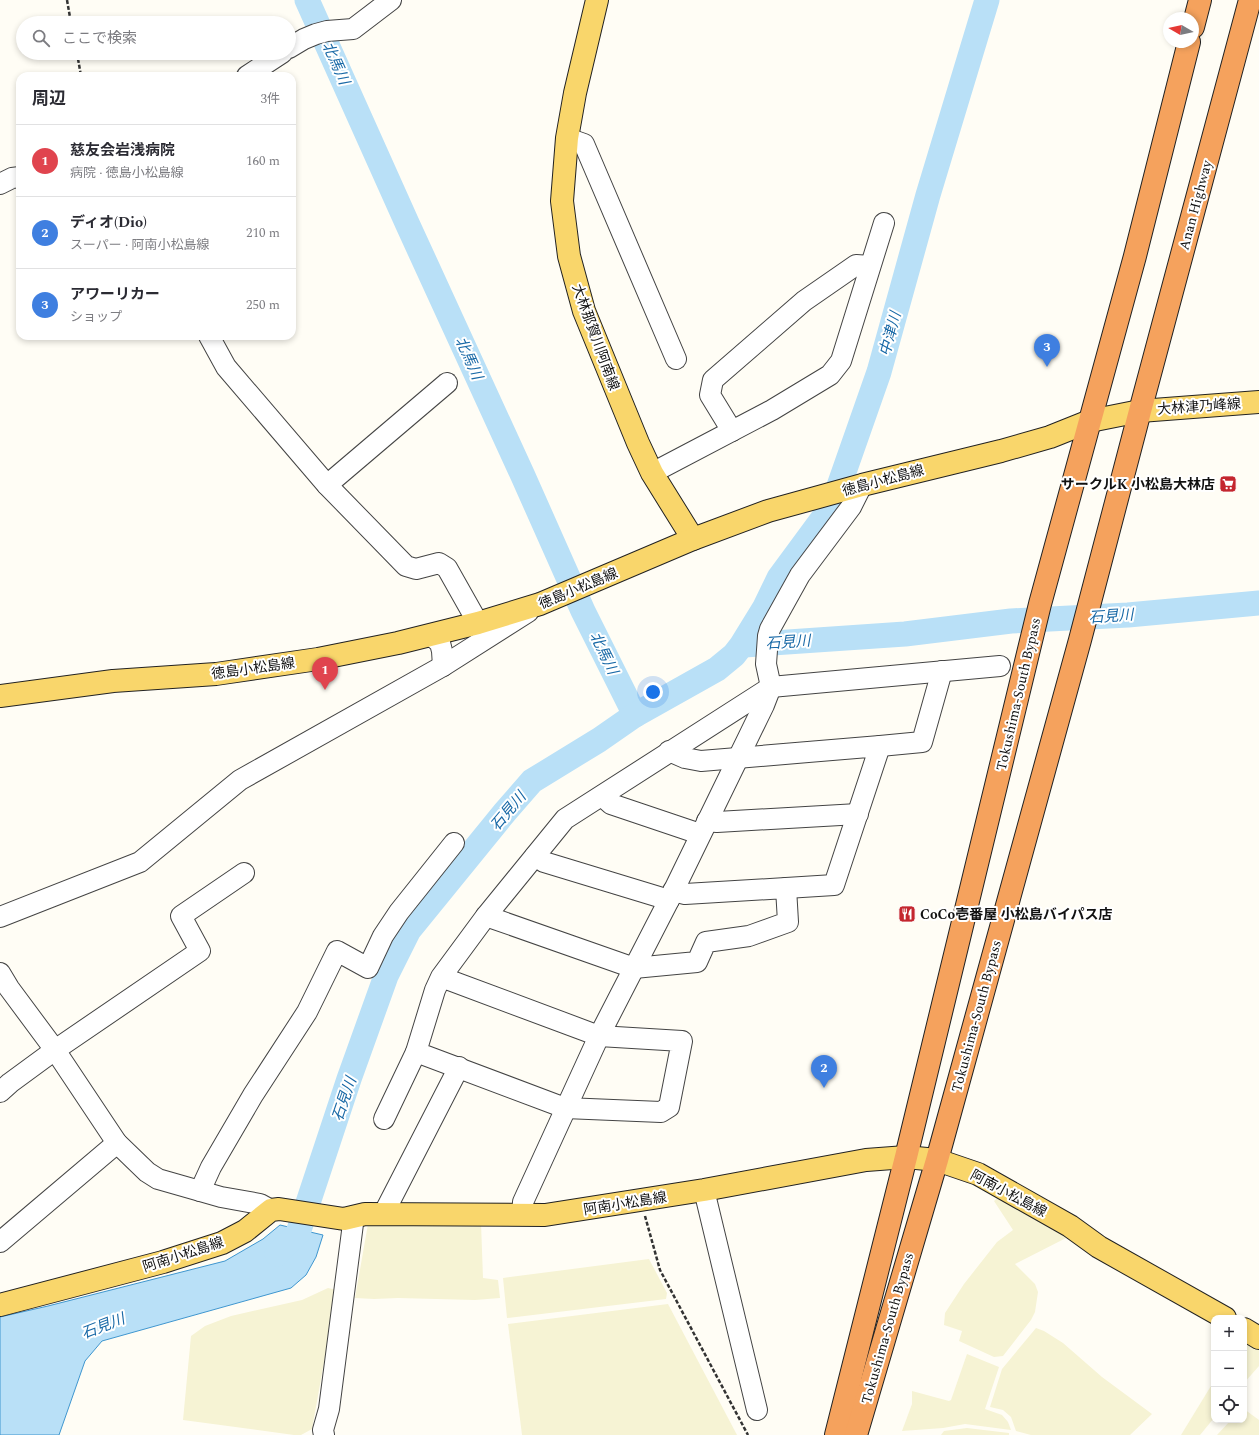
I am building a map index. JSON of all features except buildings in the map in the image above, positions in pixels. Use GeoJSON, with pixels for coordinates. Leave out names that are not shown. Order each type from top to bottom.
{"type":"FeatureCollection","features":[{"type":"Feature","properties":{"kind":"highway"},"geometry":{"type":"LineString","coordinates":[[1197,12],[1200,0]]}},
{"type":"Feature","properties":{"kind":"highway","name":"Anan Highway"},"geometry":{"type":"LineString","coordinates":[[1140,411],[1250,0]]}},
{"type":"Feature","properties":{"kind":"highway"},"geometry":{"type":"LineString","coordinates":[[1090,421],[1135,256],[1187,48]]}},
{"type":"Feature","properties":{"kind":"highway","name":"Tokushima-South Bypass"},"geometry":{"type":"LineString","coordinates":[[856,1435],[937,1160],[1080,640],[1140,411]]}},
{"type":"Feature","properties":{"kind":"highway","name":"Tokushima-South Bypass"},"geometry":{"type":"LineString","coordinates":[[836,1435],[906,1157],[1040,604],[1090,421]]}},
{"type":"Feature","properties":{"kind":"main road","name":"大林那賀川阿南線"},"geometry":{"type":"LineString","coordinates":[[596,0],[575,93],[567,138],[562,201],[569,256],[584,311],[638,443],[652,473],[693,539]]}},
{"type":"Feature","properties":{"kind":"main road","name":"大林津乃峰線"},"geometry":{"type":"LineString","coordinates":[[1140,411],[1259,402]]}},
{"type":"Feature","properties":{"kind":"main road","name":"徳島小松島線"},"geometry":{"type":"LineString","coordinates":[[0,696],[113,681],[224,673],[318,659],[398,643],[478,623],[540,604],[693,539],[768,511],[854,487],[1001,451],[1050,437],[1090,421],[1140,411]]}},
{"type":"Feature","properties":{"kind":"main road","name":"阿南小松島線"},"geometry":{"type":"LineString","coordinates":[[0,1305],[163,1262],[222,1243],[245,1231],[275,1209],[344,1219],[365,1214],[545,1215],[704,1190],[866,1160],[906,1157],[937,1160],[978,1174],[1070,1226],[1099,1247],[1220,1315]]}},
{"type":"Feature","properties":{"kind":"main road"},"geometry":{"type":"LineString","coordinates":[[1247,1331],[1259,1338]]}},
{"type":"Feature","properties":{"kind":"street"},"geometry":{"type":"LineString","coordinates":[[296,44],[322,32],[353,29],[391,0]]}},
{"type":"Feature","properties":{"kind":"street"},"geometry":{"type":"LineString","coordinates":[[253,72],[271,60]]}},
{"type":"Feature","properties":{"kind":"street"},"geometry":{"type":"LineString","coordinates":[[567,138],[584,144],[676,360]]}},
{"type":"Feature","properties":{"kind":"street"},"geometry":{"type":"LineString","coordinates":[[0,184],[16,178]]}},
{"type":"Feature","properties":{"kind":"street"},"geometry":{"type":"LineString","coordinates":[[652,473],[772,410],[830,375],[841,361],[884,223]]}},
{"type":"Feature","properties":{"kind":"street"},"geometry":{"type":"LineString","coordinates":[[732,431],[710,395],[713,380],[804,301],[856,265],[870,266]]}},
{"type":"Feature","properties":{"kind":"street"},"geometry":{"type":"LineString","coordinates":[[211,340],[226,367],[327,485],[406,566],[416,569],[439,563],[447,568],[478,623]]}},
{"type":"Feature","properties":{"kind":"street"},"geometry":{"type":"LineString","coordinates":[[327,485],[447,383]]}},
{"type":"Feature","properties":{"kind":"street"},"geometry":{"type":"LineString","coordinates":[[522,1215],[523,1202],[599,1036],[671,896],[772,687],[766,664],[770,629],[800,575],[851,507],[854,487]]}},
{"type":"Feature","properties":{"kind":"street"},"geometry":{"type":"LineString","coordinates":[[0,917],[140,862],[240,780],[442,666],[540,604]]}},
{"type":"Feature","properties":{"kind":"street"},"geometry":{"type":"LineString","coordinates":[[430,635],[440,643],[442,651],[442,666]]}},
{"type":"Feature","properties":{"kind":"street"},"geometry":{"type":"LineString","coordinates":[[384,1119],[416,1052],[435,990],[441,977],[486,916],[565,819],[669,751],[772,687],[1000,666]]}},
{"type":"Feature","properties":{"kind":"street"},"geometry":{"type":"LineString","coordinates":[[669,751],[685,758],[701,761],[922,742],[942,671]]}},
{"type":"Feature","properties":{"kind":"street"},"geometry":{"type":"LineString","coordinates":[[534,856],[544,862],[671,896],[834,885],[880,746]]}},
{"type":"Feature","properties":{"kind":"street"},"geometry":{"type":"LineString","coordinates":[[602,796],[612,804],[704,828],[717,822],[858,814]]}},
{"type":"Feature","properties":{"kind":"street"},"geometry":{"type":"LineString","coordinates":[[200,1191],[211,1167],[253,1094],[307,1012],[337,951],[368,968],[383,936],[399,912],[454,843]]}},
{"type":"Feature","properties":{"kind":"street"},"geometry":{"type":"LineString","coordinates":[[0,1092],[55,1050],[200,951],[182,916],[244,874]]}},
{"type":"Feature","properties":{"kind":"street"},"geometry":{"type":"LineString","coordinates":[[486,916],[634,968],[696,962],[706,942],[749,936],[788,922],[786,888]]}},
{"type":"Feature","properties":{"kind":"street"},"geometry":{"type":"LineString","coordinates":[[0,973],[9,988],[55,1050],[117,1143],[147,1172],[158,1179],[221,1197],[260,1204],[275,1209]]}},
{"type":"Feature","properties":{"kind":"street"},"geometry":{"type":"LineString","coordinates":[[416,1052],[565,1108],[660,1112],[669,1107],[682,1041],[599,1036],[441,977]]}},
{"type":"Feature","properties":{"kind":"street"},"geometry":{"type":"LineString","coordinates":[[386,1214],[387,1207],[459,1067]]}},
{"type":"Feature","properties":{"kind":"street"},"geometry":{"type":"LineString","coordinates":[[0,1242],[117,1143]]}},
{"type":"Feature","properties":{"kind":"street"},"geometry":{"type":"LineString","coordinates":[[704,1190],[757,1410]]}},
{"type":"Feature","properties":{"kind":"street"},"geometry":{"type":"LineString","coordinates":[[324,1435],[323,1430],[330,1402],[354,1216]]}},
{"type":"Feature","properties":{"kind":"path"},"geometry":{"type":"LineString","coordinates":[[67,0],[70,16]]}},
{"type":"Feature","properties":{"kind":"path"},"geometry":{"type":"LineString","coordinates":[[78,60],[80,72]]}},
{"type":"Feature","properties":{"kind":"path"},"geometry":{"type":"LineString","coordinates":[[641,1200],[660,1270],[748,1435]]}},
{"type":"Feature","properties":{"kind":"shaded area"},"geometry":{"type":"Polygon","coordinates":[[[1003,1193],[1068,1237],[1015,1264],[1035,1284],[1038,1292],[1035,1312],[1031,1320],[1003,1356],[994,1357],[959,1341],[962,1331],[944,1325],[945,1313],[964,1284],[997,1242],[1013,1230],[994,1201],[1003,1193]]]}},
{"type":"Feature","properties":{"kind":"shaded area"},"geometry":{"type":"Polygon","coordinates":[[[481,1223],[483,1278],[498,1280],[500,1298],[475,1300],[355,1298],[368,1224],[481,1223]]]}},
{"type":"Feature","properties":{"kind":"shaded area"},"geometry":{"type":"Polygon","coordinates":[[[649,1259],[667,1293],[666,1299],[507,1318],[503,1278],[649,1259]]]}},
{"type":"Feature","properties":{"kind":"shaded area"},"geometry":{"type":"Polygon","coordinates":[[[328,1288],[337,1290],[312,1429],[301,1435],[294,1435],[183,1420],[191,1336],[205,1326],[231,1316],[302,1300],[328,1288]]]}},
{"type":"Feature","properties":{"kind":"shaded area"},"geometry":{"type":"Polygon","coordinates":[[[668,1304],[737,1435],[522,1435],[508,1324],[668,1304]]]}},
{"type":"Feature","properties":{"kind":"shaded area"},"geometry":{"type":"Polygon","coordinates":[[[1036,1328],[1044,1331],[1063,1343],[1102,1377],[1152,1414],[1130,1435],[1031,1435],[1016,1431],[1011,1417],[1003,1410],[990,1407],[1002,1369],[1036,1328]]]}},
{"type":"Feature","properties":{"kind":"shaded area"},"geometry":{"type":"Polygon","coordinates":[[[1247,1337],[1259,1345],[1259,1366],[1247,1380],[1247,1337]]]}},
{"type":"Feature","properties":{"kind":"shaded area"},"geometry":{"type":"Polygon","coordinates":[[[967,1354],[999,1367],[985,1409],[1002,1415],[1008,1422],[1011,1430],[965,1424],[943,1428],[902,1431],[912,1404],[912,1391],[949,1401],[951,1400],[967,1354]]]}},
{"type":"Feature","properties":{"kind":"shaded area"},"geometry":{"type":"Polygon","coordinates":[[[1211,1386],[1211,1422],[1200,1435],[1181,1435],[1211,1386]]]}},
{"type":"Feature","properties":{"kind":"shaded area"},"geometry":{"type":"Polygon","coordinates":[[[1247,1411],[1259,1420],[1259,1435],[1217,1435],[1228,1423],[1247,1423],[1247,1411]]]}},
{"type":"Feature","properties":{"kind":"shaded area"},"geometry":{"type":"Polygon","coordinates":[[[967,1428],[1009,1433],[1009,1435],[941,1435],[944,1431],[967,1428]]]}},
{"type":"Feature","properties":{"kind":"water"},"geometry":{"type":"Polygon","coordinates":[[[280,1225],[323,1235],[316,1257],[306,1275],[291,1288],[102,1341],[85,1361],[59,1435],[0,1435],[0,1317],[225,1261],[263,1239],[280,1225]]]}},
{"type":"Feature","properties":{"kind":"waterway","name":"北馬川"},"geometry":{"type":"LineString","coordinates":[[307,0],[583,611],[635,715]]}},
{"type":"Feature","properties":{"kind":"waterway","name":"石見川"},"geometry":{"type":"LineString","coordinates":[[277,1254],[298,1233],[349,1079],[386,976],[409,930],[532,781],[599,740],[635,715],[717,669],[734,655],[765,607],[779,578],[832,506],[879,372],[928,195],[987,0]]}},
{"type":"Feature","properties":{"kind":"waterway","name":"石見川"},"geometry":{"type":"LineString","coordinates":[[744,645],[905,634],[1011,621],[1128,615],[1259,603]]}},
{"type":"Feature","properties":{"kind":"place","name":"アワーリカー"},"geometry":{"type":"Point","coordinates":[1047,367]}},
{"type":"Feature","properties":{"kind":"place","name":"サークルK 小松島大林店"},"geometry":{"type":"Point","coordinates":[1228,484]}},
{"type":"Feature","properties":{"kind":"place","name":"慈友会岩浅病院"},"geometry":{"type":"Point","coordinates":[325,690]}},
{"type":"Feature","properties":{"kind":"place","name":"CoCo壱番屋 小松島バイパス店"},"geometry":{"type":"Point","coordinates":[907,914]}},
{"type":"Feature","properties":{"kind":"place","name":"ディオ(Dio)"},"geometry":{"type":"Point","coordinates":[824,1088]}},
{"type":"Feature","properties":{"kind":"water label","name":"中津川"},"geometry":{"type":"Point","coordinates":[890,334]}}]}
